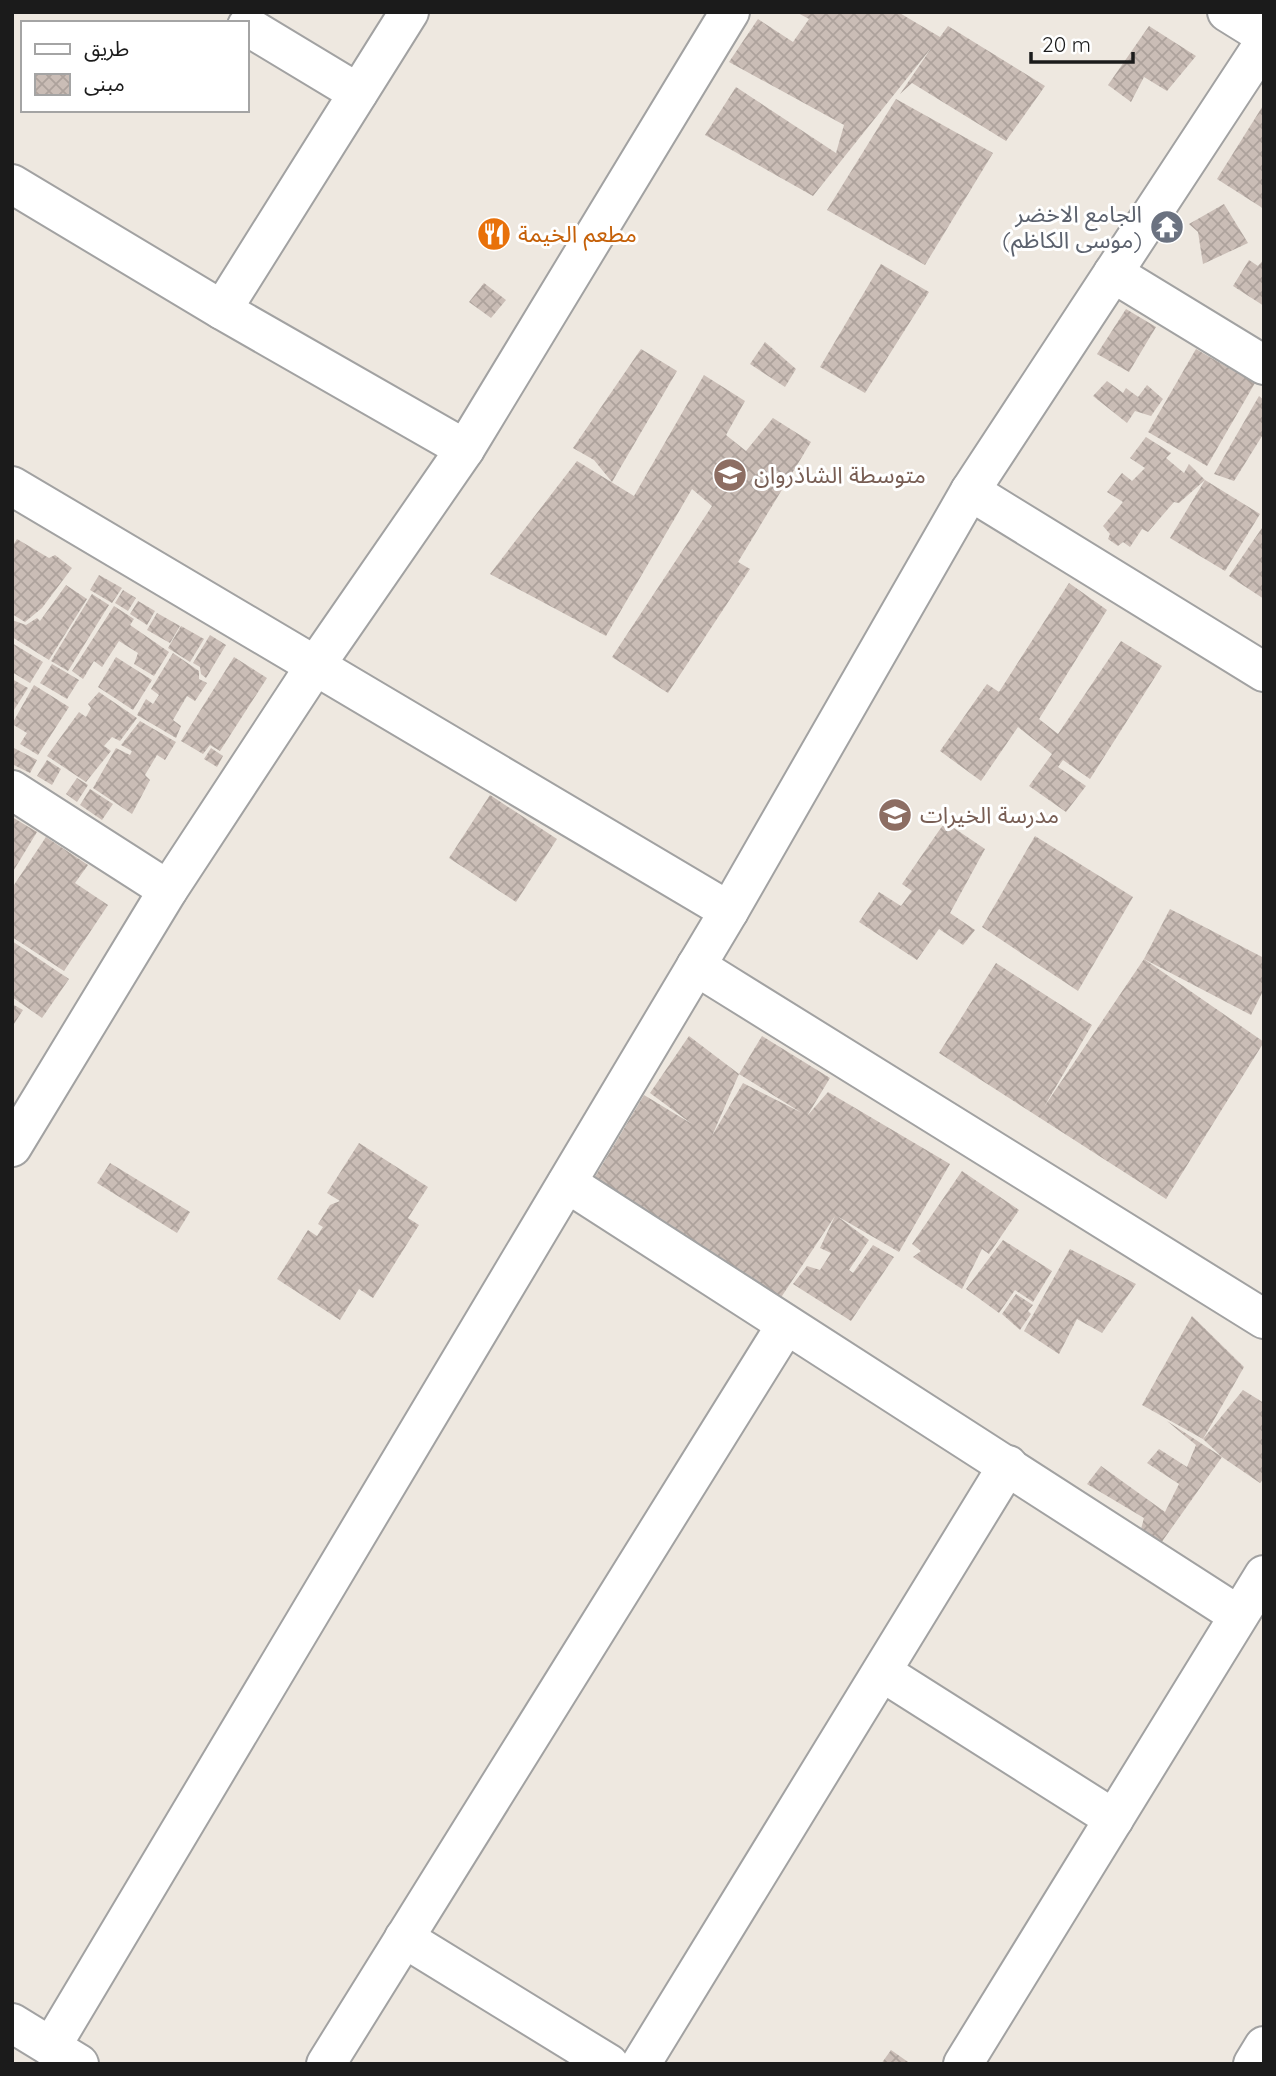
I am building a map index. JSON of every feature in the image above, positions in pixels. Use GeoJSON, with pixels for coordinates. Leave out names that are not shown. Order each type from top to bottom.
{"type":"FeatureCollection","features":[{"type":"Feature","properties":{"kind":"street"},"geometry":{"type":"LineString","coordinates":[[222,310],[409,12]]}},
{"type":"Feature","properties":{"kind":"street"},"geometry":{"type":"LineString","coordinates":[[12,1147],[168,890],[315,666],[465,449],[730,12]]}},
{"type":"Feature","properties":{"kind":"street"},"geometry":{"type":"LineString","coordinates":[[1227,12],[1264,35]]}},
{"type":"Feature","properties":{"kind":"street"},"geometry":{"type":"LineString","coordinates":[[248,27],[358,93]]}},
{"type":"Feature","properties":{"kind":"street"},"geometry":{"type":"LineString","coordinates":[[12,2023],[65,2055],[567,1183],[729,911],[970,491],[1264,43]]}},
{"type":"Feature","properties":{"kind":"street"},"geometry":{"type":"LineString","coordinates":[[12,184],[222,310],[465,449]]}},
{"type":"Feature","properties":{"kind":"street"},"geometry":{"type":"LineString","coordinates":[[1113,273],[1264,365]]}},
{"type":"Feature","properties":{"kind":"street"},"geometry":{"type":"LineString","coordinates":[[12,486],[729,911]]}},
{"type":"Feature","properties":{"kind":"street"},"geometry":{"type":"LineString","coordinates":[[970,491],[1264,672]]}},
{"type":"Feature","properties":{"kind":"street"},"geometry":{"type":"LineString","coordinates":[[12,790],[168,890]]}},
{"type":"Feature","properties":{"kind":"street"},"geometry":{"type":"LineString","coordinates":[[696,966],[1264,1319]]}},
{"type":"Feature","properties":{"kind":"street"},"geometry":{"type":"LineString","coordinates":[[567,1183],[1238,1615]]}},
{"type":"Feature","properties":{"kind":"street"},"geometry":{"type":"LineString","coordinates":[[326,2064],[786,1325]]}},
{"type":"Feature","properties":{"kind":"street"},"geometry":{"type":"LineString","coordinates":[[640,2064],[1008,1465]]}},
{"type":"Feature","properties":{"kind":"street"},"geometry":{"type":"LineString","coordinates":[[963,2064],[1264,1575]]}},
{"type":"Feature","properties":{"kind":"street"},"geometry":{"type":"LineString","coordinates":[[882,1672],[1114,1819]]}},
{"type":"Feature","properties":{"kind":"street"},"geometry":{"type":"LineString","coordinates":[[404,1938],[609,2064]]}},
{"type":"Feature","properties":{"kind":"street"},"geometry":{"type":"LineString","coordinates":[[1253,2064],[1264,2046]]}},
{"type":"Feature","properties":{"kind":"building"},"geometry":{"type":"Polygon","coordinates":[[[796,12],[898,12],[940,37],[948,26],[1045,86],[1006,141],[912,83],[900,94],[932,47],[813,196],[705,135],[736,87],[836,153],[844,125],[729,62],[758,19],[793,42],[809,19],[796,12]]]}},
{"type":"Feature","properties":{"kind":"building"},"geometry":{"type":"Polygon","coordinates":[[[1149,26],[1196,56],[1167,91],[1144,77],[1131,102],[1108,85],[1149,26]]]}},
{"type":"Feature","properties":{"kind":"building"},"geometry":{"type":"Polygon","coordinates":[[[896,99],[993,153],[925,265],[827,210],[896,99]]]}},
{"type":"Feature","properties":{"kind":"building"},"geometry":{"type":"Polygon","coordinates":[[[1264,104],[1264,209],[1217,179],[1264,104]]]}},
{"type":"Feature","properties":{"kind":"building"},"geometry":{"type":"Polygon","coordinates":[[[1224,204],[1248,243],[1203,264],[1198,232],[1189,224],[1224,204]]]}},
{"type":"Feature","properties":{"kind":"building"},"geometry":{"type":"Polygon","coordinates":[[[1264,259],[1264,306],[1233,286],[1249,260],[1258,266],[1264,259]]]}},
{"type":"Feature","properties":{"kind":"building"},"geometry":{"type":"Polygon","coordinates":[[[881,264],[929,292],[865,393],[820,367],[881,264]]]}},
{"type":"Feature","properties":{"kind":"building"},"geometry":{"type":"Polygon","coordinates":[[[484,283],[506,300],[491,318],[469,302],[484,283]]]}},
{"type":"Feature","properties":{"kind":"building"},"geometry":{"type":"Polygon","coordinates":[[[1126,309],[1156,327],[1129,372],[1097,354],[1126,309]]]}},
{"type":"Feature","properties":{"kind":"building"},"geometry":{"type":"Polygon","coordinates":[[[765,342],[796,369],[785,387],[750,364],[765,342]]]}},
{"type":"Feature","properties":{"kind":"building"},"geometry":{"type":"Polygon","coordinates":[[[641,349],[677,371],[612,482],[594,460],[573,448],[641,349]]]}},
{"type":"Feature","properties":{"kind":"building"},"geometry":{"type":"Polygon","coordinates":[[[1196,349],[1255,383],[1207,466],[1148,432],[1196,349]]]}},
{"type":"Feature","properties":{"kind":"building"},"geometry":{"type":"Polygon","coordinates":[[[704,375],[745,401],[726,435],[746,451],[773,418],[811,442],[738,562],[750,569],[668,693],[612,657],[712,506],[692,489],[606,636],[490,574],[577,461],[634,496],[704,375]]]}},
{"type":"Feature","properties":{"kind":"building"},"geometry":{"type":"Polygon","coordinates":[[[1107,381],[1123,393],[1126,388],[1138,397],[1147,385],[1163,399],[1151,416],[1135,411],[1127,423],[1093,396],[1107,381]]]}},
{"type":"Feature","properties":{"kind":"building"},"geometry":{"type":"Polygon","coordinates":[[[1259,396],[1264,400],[1264,433],[1234,481],[1214,474],[1259,396]]]}},
{"type":"Feature","properties":{"kind":"building"},"geometry":{"type":"Polygon","coordinates":[[[1146,437],[1171,453],[1166,458],[1184,473],[1189,464],[1205,480],[1179,503],[1174,502],[1148,532],[1142,529],[1130,547],[1123,542],[1118,546],[1108,539],[1110,534],[1103,526],[1123,502],[1107,492],[1122,473],[1132,481],[1145,468],[1130,458],[1146,437]]]}},
{"type":"Feature","properties":{"kind":"building"},"geometry":{"type":"Polygon","coordinates":[[[1205,480],[1260,514],[1225,571],[1170,538],[1205,480]]]}},
{"type":"Feature","properties":{"kind":"building"},"geometry":{"type":"Polygon","coordinates":[[[1264,525],[1264,599],[1229,576],[1264,525]]]}},
{"type":"Feature","properties":{"kind":"building"},"geometry":{"type":"Polygon","coordinates":[[[17,539],[49,558],[55,555],[72,568],[42,608],[25,622],[12,614],[12,547],[17,539]]]}},
{"type":"Feature","properties":{"kind":"building"},"geometry":{"type":"Polygon","coordinates":[[[99,575],[122,588],[112,603],[90,590],[99,575]]]}},
{"type":"Feature","properties":{"kind":"building"},"geometry":{"type":"Polygon","coordinates":[[[1069,583],[1107,610],[1039,719],[1058,734],[1121,641],[1162,666],[1090,779],[1063,760],[1058,767],[1086,786],[1066,812],[1029,786],[1052,754],[1018,727],[981,781],[940,751],[987,684],[999,692],[1069,583]]]}},
{"type":"Feature","properties":{"kind":"building"},"geometry":{"type":"Polygon","coordinates":[[[66,585],[87,599],[49,660],[12,637],[12,620],[26,625],[37,618],[40,621],[66,585]]]}},
{"type":"Feature","properties":{"kind":"building"},"geometry":{"type":"Polygon","coordinates":[[[123,590],[136,598],[128,611],[115,603],[123,590]]]}},
{"type":"Feature","properties":{"kind":"building"},"geometry":{"type":"Polygon","coordinates":[[[92,594],[109,605],[68,671],[51,661],[92,594]]]}},
{"type":"Feature","properties":{"kind":"building"},"geometry":{"type":"Polygon","coordinates":[[[138,601],[155,611],[147,625],[130,614],[138,601]]]}},
{"type":"Feature","properties":{"kind":"building"},"geometry":{"type":"Polygon","coordinates":[[[114,606],[134,619],[130,625],[169,652],[154,676],[134,664],[138,653],[119,641],[102,667],[94,661],[83,679],[72,671],[114,606]]]}},
{"type":"Feature","properties":{"kind":"building"},"geometry":{"type":"Polygon","coordinates":[[[157,613],[180,626],[170,643],[147,630],[157,613]]]}},
{"type":"Feature","properties":{"kind":"building"},"geometry":{"type":"Polygon","coordinates":[[[181,626],[204,639],[190,662],[168,648],[181,626]]]}},
{"type":"Feature","properties":{"kind":"building"},"geometry":{"type":"Polygon","coordinates":[[[210,635],[226,645],[206,678],[201,674],[200,667],[193,663],[210,635]]]}},
{"type":"Feature","properties":{"kind":"building"},"geometry":{"type":"Polygon","coordinates":[[[12,643],[43,662],[30,683],[12,672],[12,643]]]}},
{"type":"Feature","properties":{"kind":"building"},"geometry":{"type":"Polygon","coordinates":[[[173,653],[199,671],[199,679],[207,683],[195,701],[187,696],[173,720],[181,726],[176,738],[137,715],[146,699],[153,704],[159,695],[151,689],[173,653]]]}},
{"type":"Feature","properties":{"kind":"building"},"geometry":{"type":"Polygon","coordinates":[[[116,657],[152,680],[133,710],[98,687],[116,657]]]}},
{"type":"Feature","properties":{"kind":"building"},"geometry":{"type":"Polygon","coordinates":[[[234,657],[267,678],[220,751],[210,745],[203,754],[181,741],[234,657]]]}},
{"type":"Feature","properties":{"kind":"building"},"geometry":{"type":"Polygon","coordinates":[[[52,664],[79,680],[67,699],[40,683],[52,664]]]}},
{"type":"Feature","properties":{"kind":"building"},"geometry":{"type":"Polygon","coordinates":[[[12,679],[28,688],[12,713],[12,679]]]}},
{"type":"Feature","properties":{"kind":"building"},"geometry":{"type":"Polygon","coordinates":[[[34,685],[69,707],[38,755],[20,744],[27,733],[12,724],[34,685]]]}},
{"type":"Feature","properties":{"kind":"building"},"geometry":{"type":"Polygon","coordinates":[[[99,692],[137,718],[120,741],[112,737],[104,746],[111,751],[86,782],[47,756],[79,712],[86,717],[91,708],[88,704],[99,692]]]}},
{"type":"Feature","properties":{"kind":"building"},"geometry":{"type":"Polygon","coordinates":[[[140,721],[176,742],[165,760],[157,755],[145,775],[150,780],[132,814],[93,788],[116,748],[130,755],[132,751],[121,745],[140,721]]]}},
{"type":"Feature","properties":{"kind":"building"},"geometry":{"type":"Polygon","coordinates":[[[12,747],[37,760],[30,773],[12,764],[12,747]]]}},
{"type":"Feature","properties":{"kind":"building"},"geometry":{"type":"Polygon","coordinates":[[[211,748],[223,756],[217,767],[204,759],[211,748]]]}},
{"type":"Feature","properties":{"kind":"building"},"geometry":{"type":"Polygon","coordinates":[[[47,760],[61,769],[52,785],[37,776],[47,760]]]}},
{"type":"Feature","properties":{"kind":"building"},"geometry":{"type":"Polygon","coordinates":[[[77,778],[88,785],[77,802],[66,794],[77,778]]]}},
{"type":"Feature","properties":{"kind":"building"},"geometry":{"type":"Polygon","coordinates":[[[90,789],[113,804],[102,820],[80,805],[90,789]]]}},
{"type":"Feature","properties":{"kind":"building"},"geometry":{"type":"Polygon","coordinates":[[[490,795],[557,839],[516,902],[449,858],[490,795]]]}},
{"type":"Feature","properties":{"kind":"building"},"geometry":{"type":"Polygon","coordinates":[[[12,817],[37,832],[12,873],[12,817]]]}},
{"type":"Feature","properties":{"kind":"building"},"geometry":{"type":"Polygon","coordinates":[[[945,822],[985,849],[950,913],[975,930],[963,945],[939,929],[917,960],[859,922],[879,892],[901,906],[912,891],[902,884],[945,822]]]}},
{"type":"Feature","properties":{"kind":"building"},"geometry":{"type":"Polygon","coordinates":[[[1035,836],[1133,897],[1078,991],[982,927],[1035,836]]]}},
{"type":"Feature","properties":{"kind":"building"},"geometry":{"type":"Polygon","coordinates":[[[46,837],[88,865],[75,883],[108,905],[64,971],[12,937],[12,888],[46,837]]]}},
{"type":"Feature","properties":{"kind":"building"},"geometry":{"type":"Polygon","coordinates":[[[1170,909],[1264,958],[1264,989],[1251,1015],[1144,959],[1170,909]]]}},
{"type":"Feature","properties":{"kind":"building"},"geometry":{"type":"Polygon","coordinates":[[[12,941],[69,979],[42,1018],[12,997],[12,941]]]}},
{"type":"Feature","properties":{"kind":"building"},"geometry":{"type":"Polygon","coordinates":[[[1144,959],[1264,1042],[1166,1199],[939,1053],[996,963],[1092,1025],[1044,1107],[1144,959]]]}},
{"type":"Feature","properties":{"kind":"building"},"geometry":{"type":"Polygon","coordinates":[[[12,1004],[23,1010],[12,1027],[12,1004]]]}},
{"type":"Feature","properties":{"kind":"building"},"geometry":{"type":"Polygon","coordinates":[[[689,1036],[739,1074],[762,1036],[830,1078],[807,1116],[828,1092],[950,1164],[899,1252],[837,1216],[869,1240],[849,1270],[853,1273],[873,1245],[894,1257],[851,1321],[793,1284],[807,1266],[820,1270],[831,1253],[820,1248],[835,1216],[778,1302],[589,1187],[644,1095],[692,1124],[650,1093],[689,1036]],[[739,1074],[712,1136],[743,1083],[802,1113],[739,1074]]]}},
{"type":"Feature","properties":{"kind":"building"},"geometry":{"type":"Polygon","coordinates":[[[359,1143],[428,1187],[408,1218],[419,1225],[373,1298],[359,1289],[340,1320],[277,1279],[308,1230],[317,1236],[323,1227],[318,1224],[330,1205],[340,1201],[327,1193],[359,1143]]]}},
{"type":"Feature","properties":{"kind":"building"},"geometry":{"type":"Polygon","coordinates":[[[110,1163],[190,1212],[177,1233],[97,1183],[110,1163]]]}},
{"type":"Feature","properties":{"kind":"building"},"geometry":{"type":"Polygon","coordinates":[[[962,1171],[1019,1210],[989,1254],[982,1249],[962,1289],[913,1257],[921,1251],[912,1244],[962,1171]]]}},
{"type":"Feature","properties":{"kind":"building"},"geometry":{"type":"Polygon","coordinates":[[[1003,1240],[1052,1271],[1033,1302],[1015,1290],[999,1313],[966,1289],[1003,1240]]]}},
{"type":"Feature","properties":{"kind":"building"},"geometry":{"type":"Polygon","coordinates":[[[1070,1249],[1136,1284],[1102,1333],[1077,1319],[1059,1354],[1024,1331],[1070,1249]]]}},
{"type":"Feature","properties":{"kind":"building"},"geometry":{"type":"Polygon","coordinates":[[[1016,1294],[1033,1305],[1028,1311],[1031,1314],[1020,1330],[1002,1314],[1016,1294]]]}},
{"type":"Feature","properties":{"kind":"building"},"geometry":{"type":"Polygon","coordinates":[[[1192,1316],[1244,1367],[1203,1439],[1142,1405],[1192,1316]]]}},
{"type":"Feature","properties":{"kind":"building"},"geometry":{"type":"Polygon","coordinates":[[[1243,1390],[1264,1403],[1264,1478],[1260,1483],[1222,1457],[1203,1439],[1243,1390]]]}},
{"type":"Feature","properties":{"kind":"building"},"geometry":{"type":"Polygon","coordinates":[[[1167,1421],[1222,1457],[1161,1543],[1141,1529],[1144,1518],[1087,1484],[1101,1466],[1165,1512],[1179,1484],[1147,1463],[1159,1449],[1187,1467],[1196,1445],[1167,1421]]]}},
{"type":"Feature","properties":{"kind":"building"},"geometry":{"type":"Polygon","coordinates":[[[891,2050],[911,2064],[881,2064],[891,2050]]]}},
{"type":"Feature","properties":{"kind":"place","name":"الجامع الاخضر (موسى الكاظم)"},"geometry":{"type":"Point","coordinates":[1167,227]}},
{"type":"Feature","properties":{"kind":"place","name":"مطعم الخيمة"},"geometry":{"type":"Point","coordinates":[494,234]}},
{"type":"Feature","properties":{"kind":"place","name":"متوسطة الشاذروان"},"geometry":{"type":"Point","coordinates":[730,475]}},
{"type":"Feature","properties":{"kind":"place","name":"مدرسة الخيرات"},"geometry":{"type":"Point","coordinates":[895,815]}}]}
